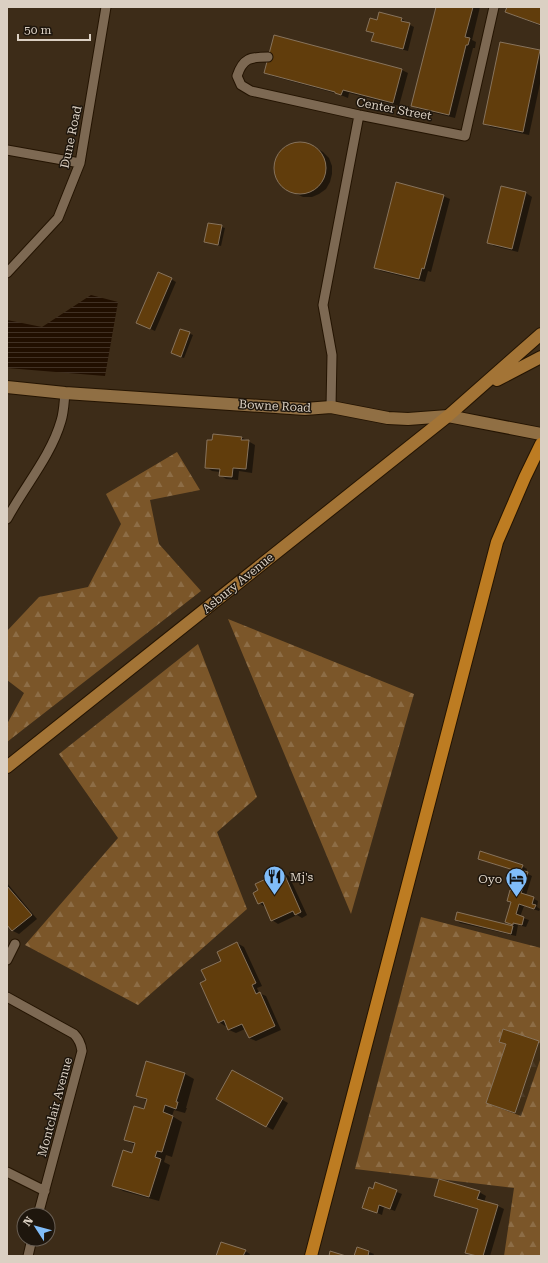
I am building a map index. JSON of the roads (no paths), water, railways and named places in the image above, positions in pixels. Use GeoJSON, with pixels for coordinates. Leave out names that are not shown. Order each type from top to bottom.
{"type":"FeatureCollection","features":[{"type":"Feature","properties":{"kind":"highway"},"geometry":{"type":"LineString","coordinates":[[311,1256],[497,542],[541,444]]}},
{"type":"Feature","properties":{"kind":"main road","name":"Asbury Avenue"},"geometry":{"type":"LineString","coordinates":[[7,768],[448,416],[541,334]]}},
{"type":"Feature","properties":{"kind":"main road","name":"Asbury Avenue"},"geometry":{"type":"LineString","coordinates":[[469,398],[541,357]]}},
{"type":"Feature","properties":{"kind":"street","name":"Dune Road"},"geometry":{"type":"LineString","coordinates":[[7,273],[58,218],[80,163],[106,7]]}},
{"type":"Feature","properties":{"kind":"street","name":"Center Street"},"geometry":{"type":"LineString","coordinates":[[268,57],[248,59],[241,66],[237,76],[241,85],[251,91],[359,115],[465,136],[494,7]]}},
{"type":"Feature","properties":{"kind":"street"},"geometry":{"type":"LineString","coordinates":[[331,407],[332,355],[322,305],[359,115]]}},
{"type":"Feature","properties":{"kind":"street"},"geometry":{"type":"LineString","coordinates":[[7,150],[80,163]]}},
{"type":"Feature","properties":{"kind":"street","name":"Bowne Road"},"geometry":{"type":"LineString","coordinates":[[7,387],[65,393],[305,410],[331,407],[388,418],[408,419],[448,416],[541,434]]}},
{"type":"Feature","properties":{"kind":"street"},"geometry":{"type":"LineString","coordinates":[[7,519],[48,451],[58,431],[63,412],[65,393]]}},
{"type":"Feature","properties":{"kind":"street"},"geometry":{"type":"LineString","coordinates":[[7,960],[15,944]]}},
{"type":"Feature","properties":{"kind":"street","name":"Montclair Avenue"},"geometry":{"type":"LineString","coordinates":[[7,997],[74,1034],[81,1045],[82,1051],[40,1207]]}},
{"type":"Feature","properties":{"kind":"street"},"geometry":{"type":"LineString","coordinates":[[7,1172],[45,1191]]}},
{"type":"Feature","properties":{"kind":"place","name":"Mj's"},"geometry":{"type":"Point","coordinates":[275,896]}},
{"type":"Feature","properties":{"kind":"place","name":"Oyo"},"geometry":{"type":"Point","coordinates":[517,898]}}]}
